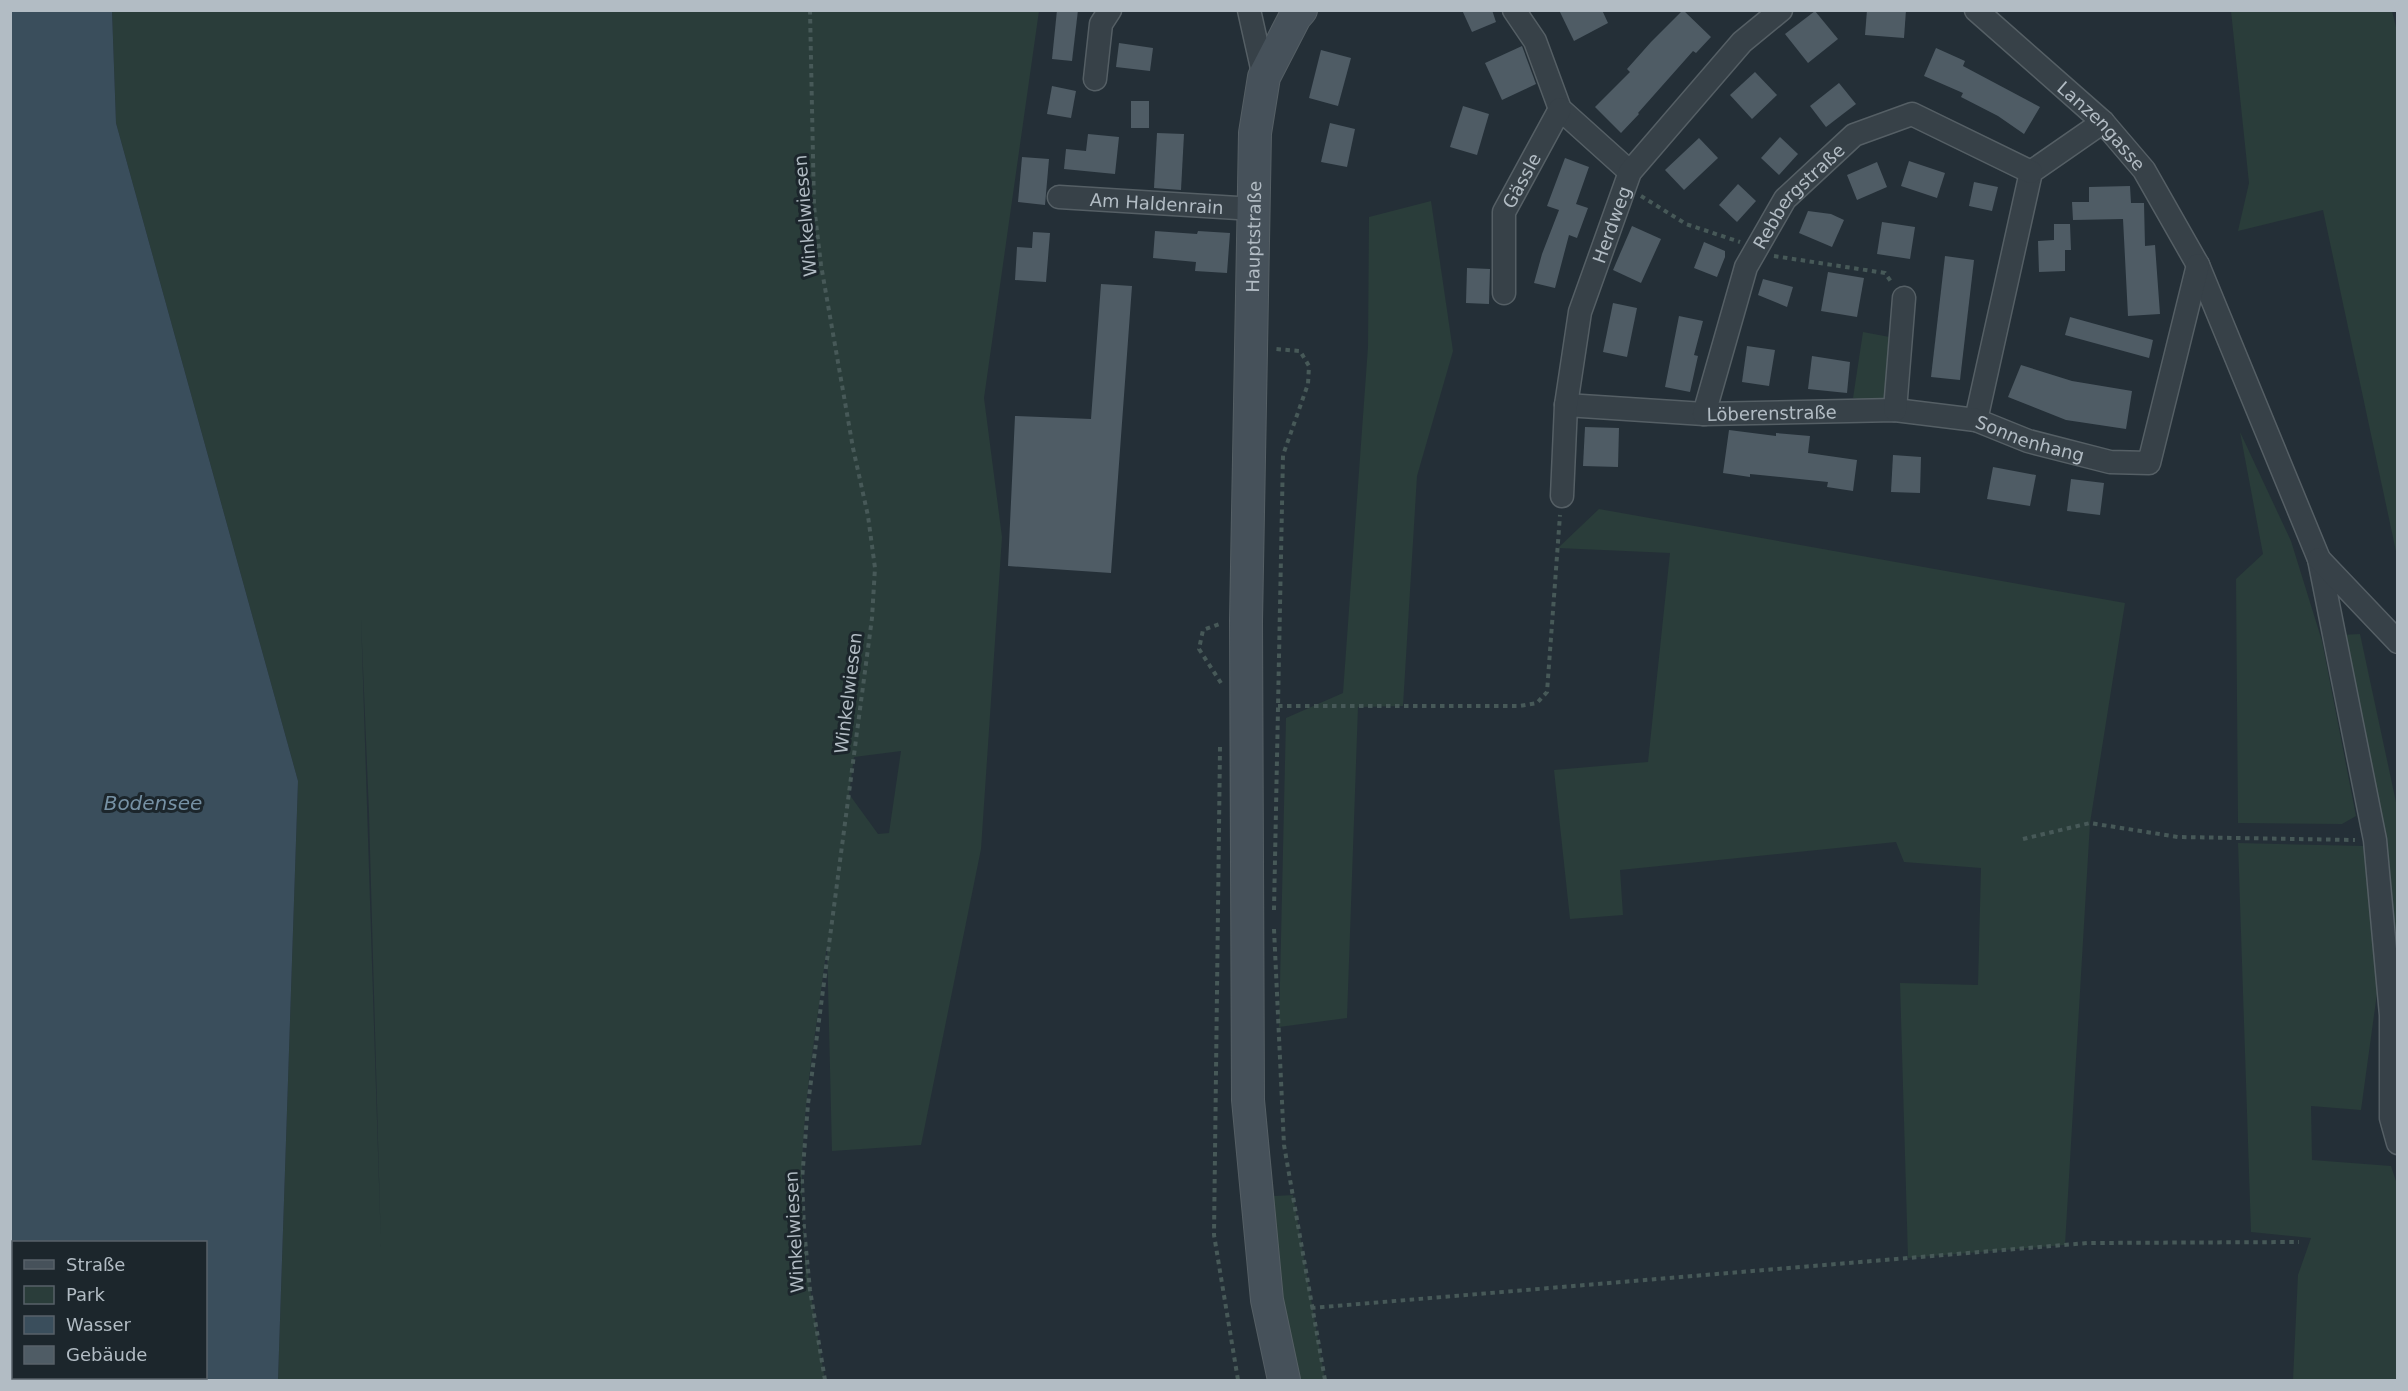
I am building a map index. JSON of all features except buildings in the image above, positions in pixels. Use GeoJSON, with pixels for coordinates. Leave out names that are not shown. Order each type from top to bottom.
{"type":"FeatureCollection","features":[{"type":"Feature","properties":{"kind":"main road","name":"Hauptstraße"},"geometry":{"type":"LineString","coordinates":[[1284,1380],[1267,1300],[1248,1100],[1246,621],[1255,133],[1264,77],[1295,17],[1301,10]]}},
{"type":"Feature","properties":{"kind":"street"},"geometry":{"type":"LineString","coordinates":[[1095,79],[1101,24],[1110,10]]}},
{"type":"Feature","properties":{"kind":"street"},"geometry":{"type":"LineString","coordinates":[[1249,10],[1264,77]]}},
{"type":"Feature","properties":{"kind":"street"},"geometry":{"type":"LineString","coordinates":[[1514,10],[1535,41],[1560,109],[1630,172]]}},
{"type":"Feature","properties":{"kind":"street","name":"Herdweg"},"geometry":{"type":"LineString","coordinates":[[1562,496],[1566,405],[1580,312],[1630,172],[1742,42],[1781,10]]}},
{"type":"Feature","properties":{"kind":"street","name":"Lanzengasse"},"geometry":{"type":"LineString","coordinates":[[1976,10],[2103,122],[2144,170],[2198,265],[2319,559]]}},
{"type":"Feature","properties":{"kind":"street","name":"Gässle"},"geometry":{"type":"LineString","coordinates":[[1504,293],[1504,212],[1560,109]]}},
{"type":"Feature","properties":{"kind":"street","name":"Rebbergstraße"},"geometry":{"type":"LineString","coordinates":[[1704,414],[1746,267],[1785,199],[1854,135],[1912,114],[2031,172]]}},
{"type":"Feature","properties":{"kind":"street"},"geometry":{"type":"LineString","coordinates":[[2031,172],[2103,122]]}},
{"type":"Feature","properties":{"kind":"street","name":"Sonnenhang"},"geometry":{"type":"LineString","coordinates":[[2031,172],[1976,420],[2028,441],[2110,462],[2149,463],[2198,265]]}},
{"type":"Feature","properties":{"kind":"street","name":"Am Haldenrain"},"geometry":{"type":"LineString","coordinates":[[1059,197],[1254,209]]}},
{"type":"Feature","properties":{"kind":"street"},"geometry":{"type":"LineString","coordinates":[[1895,410],[1904,298]]}},
{"type":"Feature","properties":{"kind":"street","name":"Löberenstraße"},"geometry":{"type":"LineString","coordinates":[[1566,405],[1704,414],[1895,410],[1976,420]]}},
{"type":"Feature","properties":{"kind":"street"},"geometry":{"type":"LineString","coordinates":[[2319,559],[2397,642]]}},
{"type":"Feature","properties":{"kind":"street"},"geometry":{"type":"LineString","coordinates":[[2319,559],[2375,840],[2391,1015],[2391,1118],[2397,1143]]}},
{"type":"Feature","properties":{"kind":"path","name":"Winkelwiesen"},"geometry":{"type":"LineString","coordinates":[[810,10],[812,168],[821,265],[853,448],[868,516],[875,568],[872,618],[809,1092],[802,1180],[810,1290],[825,1380]]}},
{"type":"Feature","properties":{"kind":"path"},"geometry":{"type":"LineString","coordinates":[[1252,347],[1300,351],[1309,366],[1305,393],[1283,455],[1274,913]]}},
{"type":"Feature","properties":{"kind":"path"},"geometry":{"type":"LineString","coordinates":[[1278,706],[1537,704],[1547,692],[1562,496]]}},
{"type":"Feature","properties":{"kind":"path"},"geometry":{"type":"LineString","coordinates":[[1221,692],[1221,683],[1199,649],[1203,630],[1219,623],[1246,621]]}},
{"type":"Feature","properties":{"kind":"path"},"geometry":{"type":"LineString","coordinates":[[1220,744],[1214,1235],[1238,1380]]}},
{"type":"Feature","properties":{"kind":"path"},"geometry":{"type":"LineString","coordinates":[[2023,839],[2091,823],[2178,837],[2375,840]]}},
{"type":"Feature","properties":{"kind":"path"},"geometry":{"type":"LineString","coordinates":[[1274,924],[1284,1145],[1325,1380]]}},
{"type":"Feature","properties":{"kind":"path"},"geometry":{"type":"LineString","coordinates":[[1311,1308],[2088,1243],[2299,1242]]}},
{"type":"Feature","properties":{"kind":"green space"},"geometry":{"type":"Polygon","coordinates":[[[112,11],[1039,11],[984,398],[1002,537],[981,849],[921,1145],[832,1151],[827,944],[808,1092],[802,1181],[806,1256],[825,1380],[278,1380],[298,781],[116,123],[112,11]],[[361,618],[381,1240],[369,813],[361,618]],[[901,751],[854,757],[849,794],[878,834],[889,833],[901,751]]]}},
{"type":"Feature","properties":{"kind":"green space"},"geometry":{"type":"Polygon","coordinates":[[[2231,11],[2392,11],[2398,35],[2397,556],[2323,210],[2238,231],[2249,183],[2231,11]]]}},
{"type":"Feature","properties":{"kind":"green space"},"geometry":{"type":"Polygon","coordinates":[[[1431,201],[1453,351],[1417,476],[1403,706],[1358,707],[1347,1018],[1279,1027],[1286,718],[1343,693],[1368,347],[1369,217],[1431,201]]]}},
{"type":"Feature","properties":{"kind":"green space"},"geometry":{"type":"Polygon","coordinates":[[[1863,332],[1895,338],[1890,404],[1853,398],[1863,332]]]}},
{"type":"Feature","properties":{"kind":"green space"},"geometry":{"type":"Polygon","coordinates":[[[2240,432],[2291,541],[2322,641],[2356,816],[2342,824],[2238,823],[2236,579],[2263,554],[2240,432]]]}},
{"type":"Feature","properties":{"kind":"green space"},"geometry":{"type":"Polygon","coordinates":[[[1599,509],[2125,603],[2090,823],[2065,1245],[1908,1258],[1900,983],[1978,985],[1981,868],[1904,862],[1896,842],[1620,870],[1623,915],[1570,919],[1554,770],[1648,762],[1670,553],[1558,548],[1599,509]]]}},
{"type":"Feature","properties":{"kind":"green space"},"geometry":{"type":"Polygon","coordinates":[[[2360,634],[2396,802],[2397,991],[2341,635],[2360,634]]]}},
{"type":"Feature","properties":{"kind":"green space"},"geometry":{"type":"Polygon","coordinates":[[[2238,843],[2364,846],[2370,859],[2378,986],[2361,1110],[2311,1106],[2312,1160],[2391,1166],[2398,1187],[2397,1380],[2293,1380],[2298,1275],[2311,1238],[2251,1232],[2238,843]]]}},
{"type":"Feature","properties":{"kind":"green space"},"geometry":{"type":"Polygon","coordinates":[[[1293,1195],[1325,1380],[1284,1380],[1257,1197],[1293,1195]]]}},
{"type":"Feature","properties":{"kind":"water","name":"Bodensee"},"geometry":{"type":"Polygon","coordinates":[[[10,11],[112,11],[116,123],[298,781],[278,1380],[11,1380],[10,11]]]}}]}
